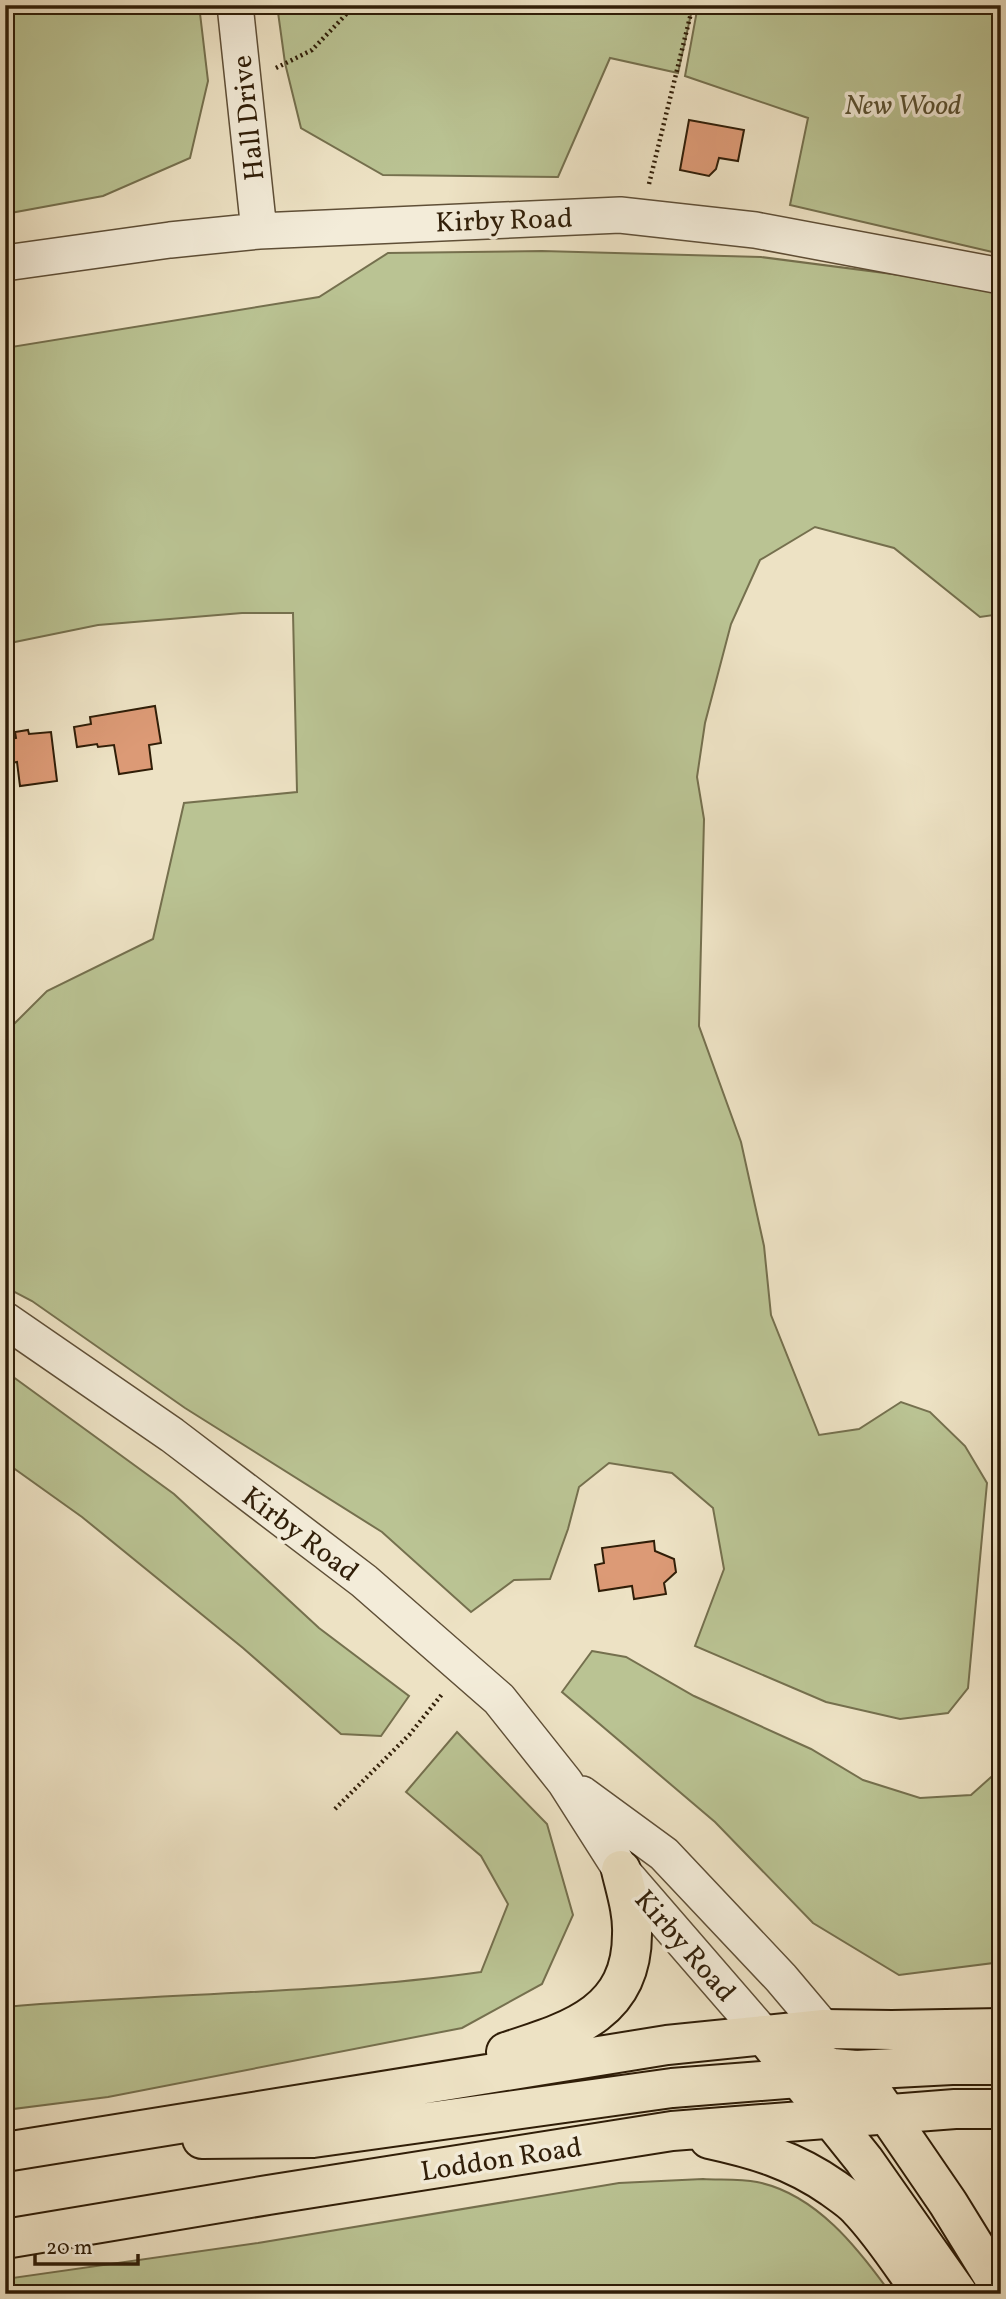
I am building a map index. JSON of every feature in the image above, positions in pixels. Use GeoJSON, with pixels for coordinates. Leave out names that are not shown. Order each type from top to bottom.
{"type":"FeatureCollection","features":[{"type":"Feature","properties":{"kind":"main road"},"geometry":{"type":"LineString","coordinates":[[405,2086],[545,2039],[576,2027],[599,2012],[626,1977],[631,1956],[632,1932],[621,1870]]}},
{"type":"Feature","properties":{"kind":"main road","name":"Loddon Road"},"geometry":{"type":"LineString","coordinates":[[5,2239],[672,2132],[825,2065],[892,2031],[1001,2028]]}},
{"type":"Feature","properties":{"kind":"main road","name":"Loddon Road"},"geometry":{"type":"LineString","coordinates":[[5,2152],[667,2045],[764,2035],[825,2065]]}},
{"type":"Feature","properties":{"kind":"main road"},"geometry":{"type":"LineString","coordinates":[[86,2140],[313,2138],[825,2065],[1001,2065]]}},
{"type":"Feature","properties":{"kind":"main road"},"geometry":{"type":"LineString","coordinates":[[825,2065],[889,2114],[1001,2289]]}},
{"type":"Feature","properties":{"kind":"main road"},"geometry":{"type":"LineString","coordinates":[[672,2132],[774,2105],[825,2065]]}},
{"type":"Feature","properties":{"kind":"main road"},"geometry":{"type":"LineString","coordinates":[[825,2065],[958,2294]]}},
{"type":"Feature","properties":{"kind":"main road"},"geometry":{"type":"LineString","coordinates":[[889,2114],[1001,2109]]}},
{"type":"Feature","properties":{"kind":"main road"},"geometry":{"type":"LineString","coordinates":[[672,2132],[754,2148],[813,2175],[856,2205],[923,2294]]}},
{"type":"Feature","properties":{"kind":"street","name":"Hall Drive"},"geometry":{"type":"LineString","coordinates":[[235,5],[259,231]]}},
{"type":"Feature","properties":{"kind":"street","name":"Kirby Road"},"geometry":{"type":"LineString","coordinates":[[5,263],[170,240],[259,231],[620,215],[755,230],[1001,276]]}},
{"type":"Feature","properties":{"kind":"street","name":"Kirby Road"},"geometry":{"type":"LineString","coordinates":[[5,1321],[172,1435],[364,1581],[499,1699],[565,1782],[621,1870],[764,2035]]}},
{"type":"Feature","properties":{"kind":"street","name":"Kirby Road"},"geometry":{"type":"LineString","coordinates":[[565,1782],[664,1854],[781,1978],[825,2065]]}},
{"type":"Feature","properties":{"kind":"path"},"geometry":{"type":"LineString","coordinates":[[244,84],[312,50],[355,5]]}},
{"type":"Feature","properties":{"kind":"path"},"geometry":{"type":"LineString","coordinates":[[620,215],[651,181],[693,5]]}},
{"type":"Feature","properties":{"kind":"path"},"geometry":{"type":"LineString","coordinates":[[335,1808],[410,1734],[463,1668]]}},
{"type":"Feature","properties":{"kind":"green space"},"geometry":{"type":"Polygon","coordinates":[[[5,5],[199,5],[208,81],[190,158],[103,196],[5,214],[5,5]]]}},
{"type":"Feature","properties":{"kind":"green space"},"geometry":{"type":"Polygon","coordinates":[[[277,5],[693,5],[678,73],[610,58],[558,177],[383,175],[301,128],[285,63],[277,5]]]}},
{"type":"Feature","properties":{"kind":"green space","name":"New Wood"},"geometry":{"type":"Polygon","coordinates":[[[698,5],[1001,5],[1001,254],[790,205],[808,118],[685,76],[698,5]]]}},
{"type":"Feature","properties":{"kind":"green space"},"geometry":{"type":"Polygon","coordinates":[[[542,251],[761,257],[1001,288],[1001,614],[980,617],[894,548],[815,527],[760,560],[731,624],[705,723],[697,777],[704,819],[699,1026],[741,1142],[764,1246],[771,1315],[819,1435],[859,1429],[901,1402],[930,1412],[965,1446],[987,1483],[968,1688],[948,1713],[900,1719],[826,1702],[695,1646],[724,1569],[713,1508],[672,1473],[609,1463],[579,1487],[568,1529],[550,1579],[514,1580],[471,1612],[382,1532],[185,1408],[32,1301],[5,1287],[5,1158],[12,1154],[8,1030],[47,991],[153,939],[184,803],[297,792],[293,613],[242,613],[98,625],[5,644],[5,348],[319,297],[388,253],[542,251]]]}},
{"type":"Feature","properties":{"kind":"green space"},"geometry":{"type":"Polygon","coordinates":[[[5,1371],[174,1494],[319,1628],[409,1696],[381,1736],[341,1734],[243,1648],[82,1517],[5,1462],[5,1371]]]}},
{"type":"Feature","properties":{"kind":"green space"},"geometry":{"type":"Polygon","coordinates":[[[592,1651],[626,1657],[694,1696],[811,1749],[863,1780],[920,1798],[971,1795],[999,1770],[1001,1764],[1001,1962],[899,1975],[813,1923],[715,1822],[562,1692],[592,1651]]]}},
{"type":"Feature","properties":{"kind":"green space"},"geometry":{"type":"Polygon","coordinates":[[[457,1732],[547,1824],[573,1915],[542,1984],[462,2028],[108,2097],[5,2110],[5,2007],[363,1985],[481,1972],[508,1904],[481,1856],[406,1792],[457,1732]]]}},
{"type":"Feature","properties":{"kind":"green space"},"geometry":{"type":"Polygon","coordinates":[[[703,2179],[757,2182],[798,2198],[834,2225],[891,2294],[5,2294],[5,2279],[258,2243],[619,2183],[703,2179]]]}},
{"type":"Feature","properties":{"kind":"building"},"geometry":{"type":"Polygon","coordinates":[[[689,120],[744,130],[738,161],[719,158],[716,169],[709,176],[680,170],[689,120]]]}},
{"type":"Feature","properties":{"kind":"building"},"geometry":{"type":"Polygon","coordinates":[[[155,706],[161,743],[149,745],[152,769],[119,774],[114,745],[77,747],[74,727],[91,724],[90,717],[155,706]]]}},
{"type":"Feature","properties":{"kind":"building"},"geometry":{"type":"Polygon","coordinates":[[[28,730],[29,734],[51,732],[57,781],[20,786],[17,762],[6,764],[5,740],[16,738],[15,732],[28,730]]]}},
{"type":"Feature","properties":{"kind":"building"},"geometry":{"type":"Polygon","coordinates":[[[654,1541],[655,1551],[674,1559],[676,1572],[664,1583],[666,1594],[634,1599],[632,1586],[599,1591],[595,1565],[604,1563],[602,1548],[654,1541]]]}}]}
